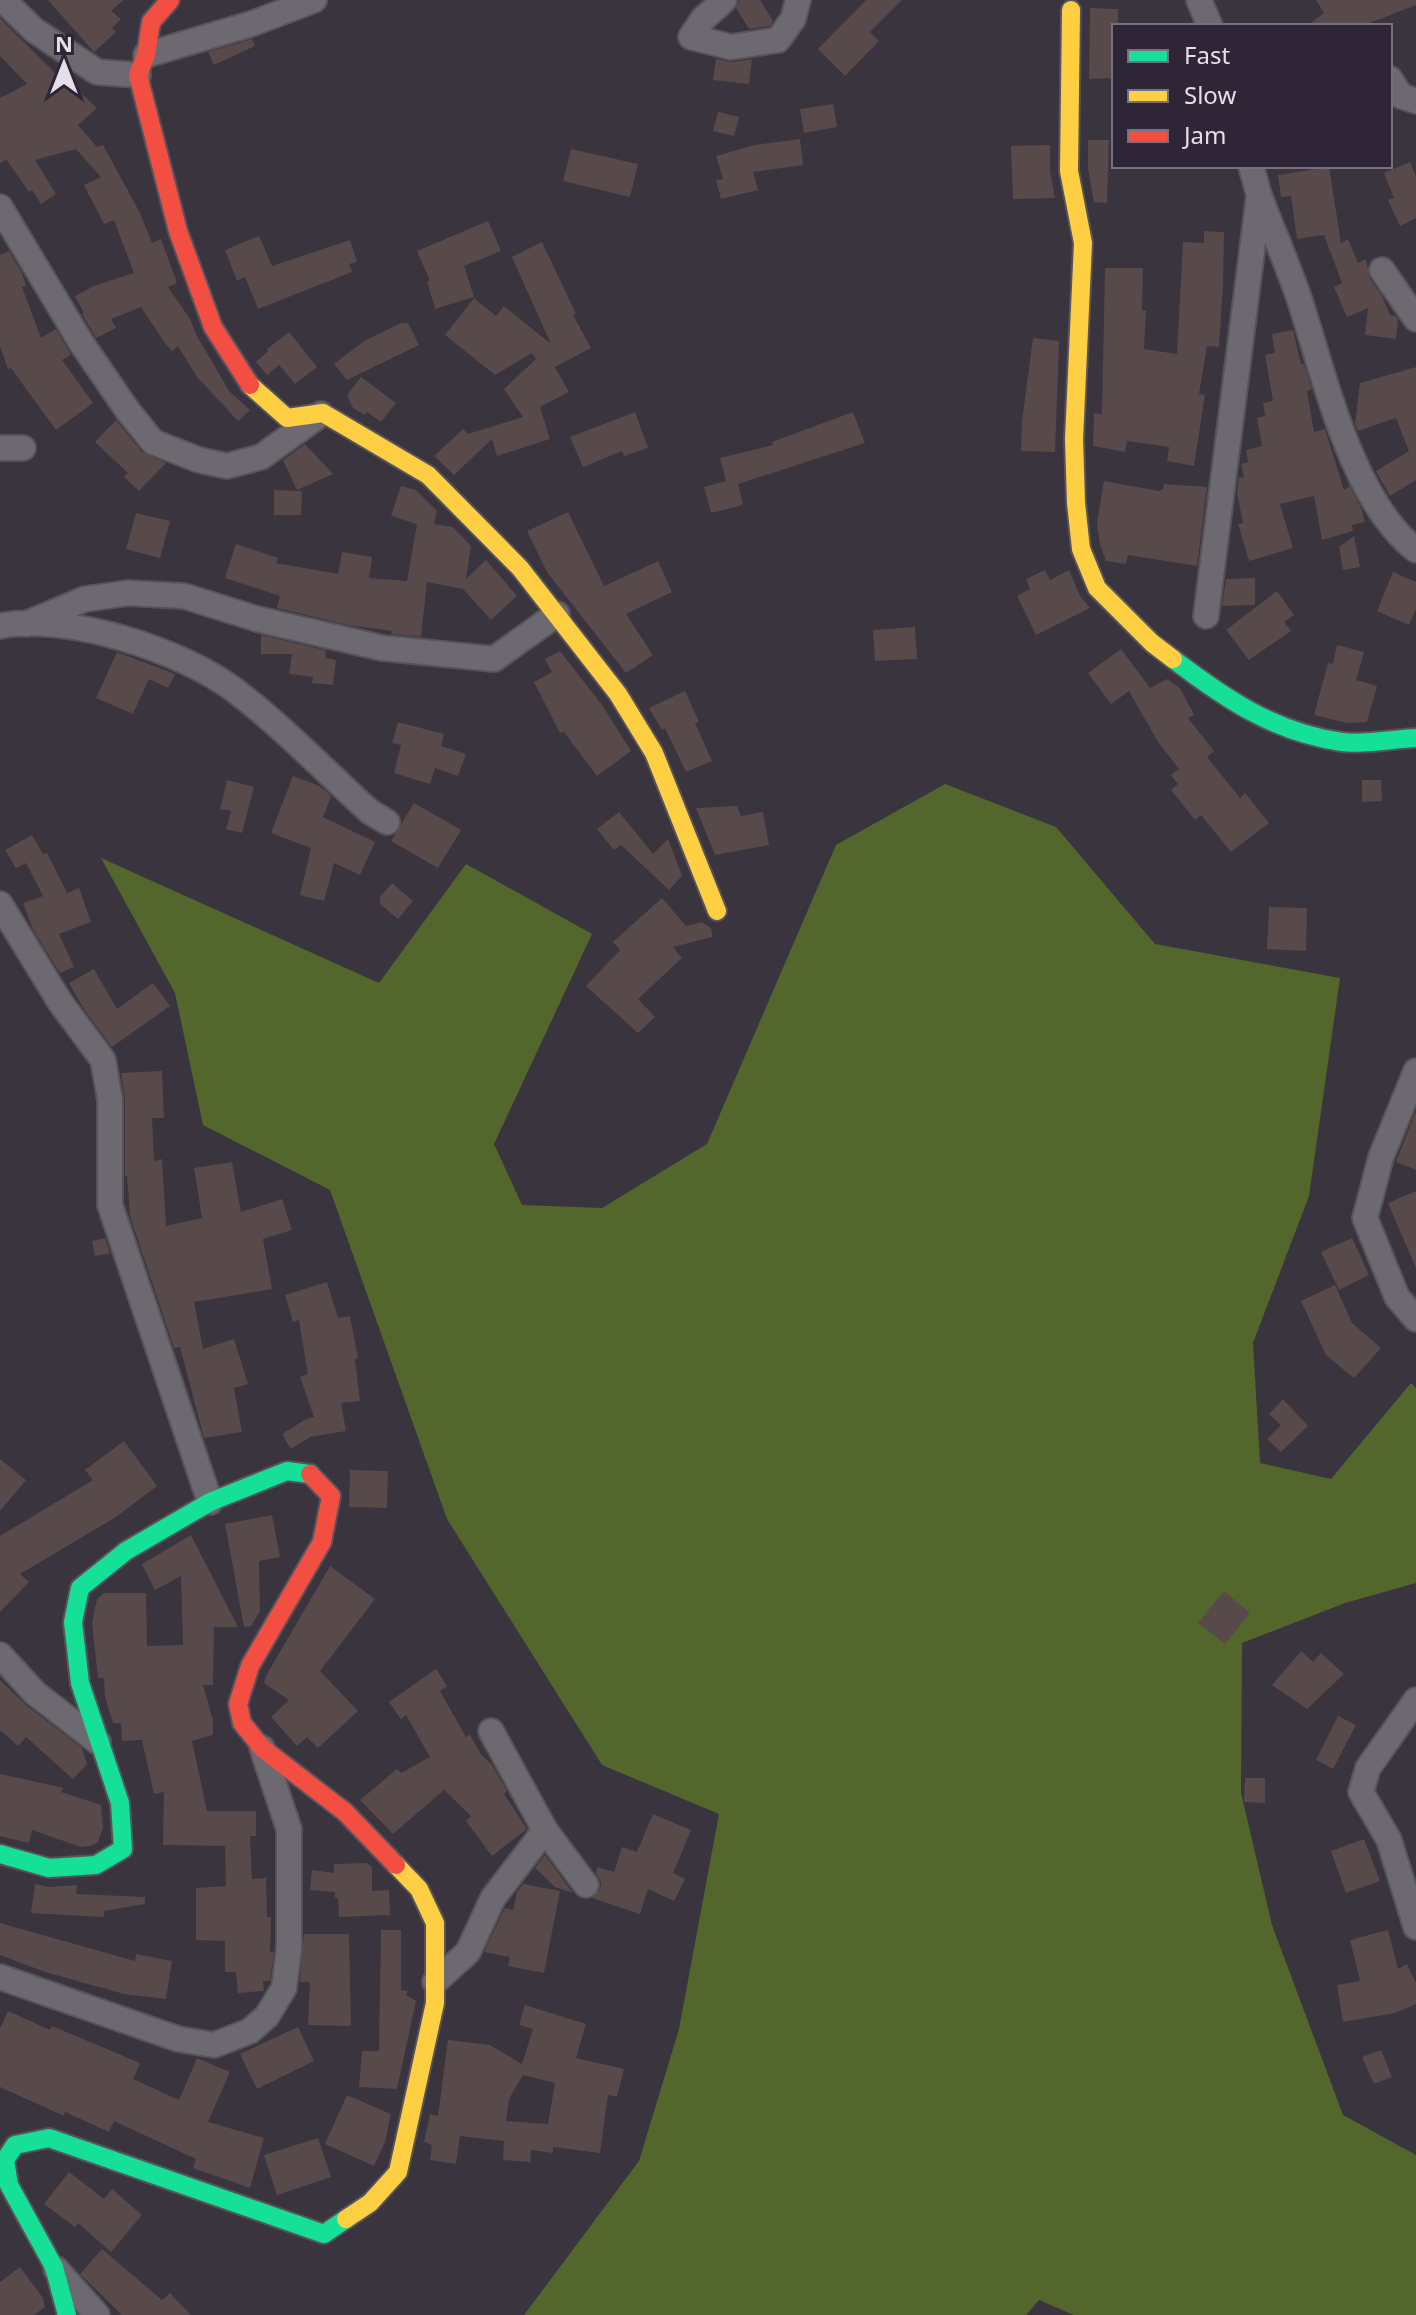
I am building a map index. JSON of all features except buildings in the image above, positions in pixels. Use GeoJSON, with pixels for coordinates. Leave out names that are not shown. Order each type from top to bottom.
{"type":"FeatureCollection","features":[{"type":"Feature","properties":{"kind":"street"},"geometry":{"type":"LineString","coordinates":[[3,0],[34,30],[97,72],[108,75],[314,0]]}},
{"type":"Feature","properties":{"kind":"street"},"geometry":{"type":"LineString","coordinates":[[140,0],[151,22]]}},
{"type":"Feature","properties":{"kind":"street"},"geometry":{"type":"LineString","coordinates":[[170,0],[151,22],[142,65],[178,231],[213,327],[245,381],[287,418],[323,413],[428,475],[520,568],[618,694],[654,753],[717,911]]}},
{"type":"Feature","properties":{"kind":"street"},"geometry":{"type":"LineString","coordinates":[[724,0],[703,19],[691,37],[731,47],[778,40],[793,19],[798,0]]}},
{"type":"Feature","properties":{"kind":"street"},"geometry":{"type":"LineString","coordinates":[[1199,0],[1209,24]]}},
{"type":"Feature","properties":{"kind":"street"},"geometry":{"type":"LineString","coordinates":[[1071,10],[1069,171],[1083,243],[1074,439],[1075,490],[1081,549],[1097,588],[1152,643],[1225,699],[1276,725],[1344,742],[1416,738]]}},
{"type":"Feature","properties":{"kind":"street"},"geometry":{"type":"LineString","coordinates":[[1392,82],[1401,96],[1416,101]]}},
{"type":"Feature","properties":{"kind":"street"},"geometry":{"type":"LineString","coordinates":[[1252,168],[1298,297],[1334,413],[1368,487],[1398,537],[1416,550]]}},
{"type":"Feature","properties":{"kind":"street"},"geometry":{"type":"LineString","coordinates":[[1206,616],[1259,195]]}},
{"type":"Feature","properties":{"kind":"street"},"geometry":{"type":"LineString","coordinates":[[0,207],[82,344],[153,442],[199,460],[227,466],[261,457],[323,413]]}},
{"type":"Feature","properties":{"kind":"street"},"geometry":{"type":"LineString","coordinates":[[1382,270],[1416,319]]}},
{"type":"Feature","properties":{"kind":"street"},"geometry":{"type":"LineString","coordinates":[[26,624],[85,599],[128,593],[184,596],[257,619],[382,648],[494,659],[557,614]]}},
{"type":"Feature","properties":{"kind":"street"},"geometry":{"type":"LineString","coordinates":[[0,626],[54,624],[116,636],[190,663],[236,691],[369,811],[387,822]]}},
{"type":"Feature","properties":{"kind":"street"},"geometry":{"type":"LineString","coordinates":[[0,904],[60,1002],[103,1060],[110,1100],[110,1205],[210,1502]]}},
{"type":"Feature","properties":{"kind":"street"},"geometry":{"type":"LineString","coordinates":[[1416,1071],[1381,1157],[1365,1218],[1397,1297],[1416,1319]]}},
{"type":"Feature","properties":{"kind":"street"},"geometry":{"type":"LineString","coordinates":[[0,1854],[49,1868],[96,1865],[123,1849],[120,1803],[80,1683],[73,1622],[80,1588],[126,1551],[210,1502],[287,1471],[312,1474],[331,1496],[322,1542],[250,1666],[238,1704],[242,1723],[262,1748],[345,1812],[419,1889],[435,1923],[435,2003],[398,2172],[370,2203],[324,2234],[49,2138],[5,2150],[9,2185],[54,2267],[97,2315]]}},
{"type":"Feature","properties":{"kind":"street"},"geometry":{"type":"LineString","coordinates":[[0,1655],[35,1693],[98,1742]]}},
{"type":"Feature","properties":{"kind":"street"},"geometry":{"type":"LineString","coordinates":[[1416,1700],[1368,1768],[1361,1792],[1389,1840],[1416,1927]]}},
{"type":"Feature","properties":{"kind":"street"},"geometry":{"type":"LineString","coordinates":[[491,1731],[545,1830],[586,1885]]}},
{"type":"Feature","properties":{"kind":"street"},"geometry":{"type":"LineString","coordinates":[[0,1977],[178,2039],[214,2045],[250,2031],[279,2001],[284,1988],[289,1949],[289,1829],[262,1748]]}},
{"type":"Feature","properties":{"kind":"street"},"geometry":{"type":"LineString","coordinates":[[435,1982],[468,1952],[493,1898],[545,1830]]}},
{"type":"Feature","properties":{"kind":"street"},"geometry":{"type":"LineString","coordinates":[[54,2267],[67,2315]]}},
{"type":"Feature","properties":{"kind":"green space"},"geometry":{"type":"Polygon","coordinates":[[[945,784],[1056,827],[1155,944],[1340,978],[1309,1196],[1253,1343],[1260,1463],[1331,1479],[1411,1383],[1416,1388],[1416,1583],[1345,1603],[1242,1643],[1241,1793],[1272,1925],[1343,2115],[1416,2155],[1416,2315],[1074,2315],[1039,2300],[1026,2315],[524,2315],[639,2161],[679,2029],[719,1814],[602,1765],[447,1519],[330,1190],[203,1125],[175,993],[101,858],[379,983],[466,864],[592,934],[494,1144],[522,1205],[602,1208],[707,1144],[836,845],[945,784]]]}},
{"type":"Feature","properties":{"kind":"traffic: fast"},"geometry":{"type":"LineString","coordinates":[[1173,659],[1232,701],[1294,731],[1351,743],[1416,738]]}},
{"type":"Feature","properties":{"kind":"traffic: fast"},"geometry":{"type":"LineString","coordinates":[[0,1854],[49,1868],[96,1865],[123,1849],[120,1803],[80,1683],[73,1622],[80,1588],[126,1551],[210,1502],[287,1471],[310,1474]]}},
{"type":"Feature","properties":{"kind":"traffic: fast"},"geometry":{"type":"LineString","coordinates":[[67,2315],[54,2267],[9,2185],[5,2160],[15,2145],[49,2138],[324,2234],[346,2219]]}},
{"type":"Feature","properties":{"kind":"traffic: slow"},"geometry":{"type":"LineString","coordinates":[[1071,10],[1069,171],[1083,243],[1074,439],[1081,549],[1097,588],[1152,643],[1173,659]]}},
{"type":"Feature","properties":{"kind":"traffic: slow"},"geometry":{"type":"LineString","coordinates":[[250,385],[287,418],[323,413],[428,475],[520,568],[618,694],[654,753],[717,911]]}},
{"type":"Feature","properties":{"kind":"traffic: slow"},"geometry":{"type":"LineString","coordinates":[[346,2219],[370,2203],[398,2172],[435,2003],[435,1923],[419,1889],[396,1865]]}},
{"type":"Feature","properties":{"kind":"traffic: jam"},"geometry":{"type":"LineString","coordinates":[[170,0],[151,22],[146,55],[138,75],[178,231],[213,327],[250,385]]}},
{"type":"Feature","properties":{"kind":"traffic: jam"},"geometry":{"type":"LineString","coordinates":[[310,1474],[331,1496],[322,1542],[250,1666],[238,1704],[242,1723],[262,1748],[345,1812],[396,1865]]}}]}
